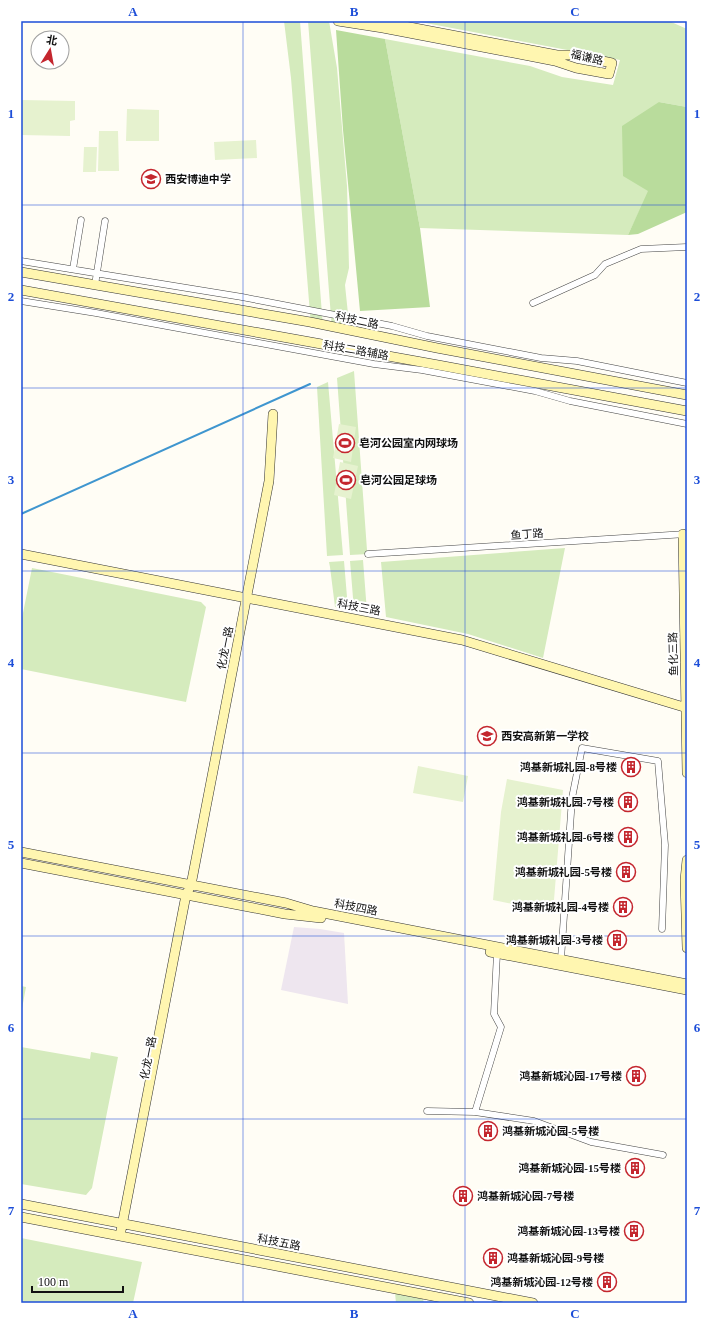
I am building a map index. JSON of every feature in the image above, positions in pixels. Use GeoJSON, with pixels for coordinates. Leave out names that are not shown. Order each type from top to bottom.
{"type":"FeatureCollection","features":[{"type":"Feature","properties":{"kind":"street","name":"福谦路"},"geometry":{"type":"LineString","coordinates":[[338,21],[383,28],[555,61],[576,68],[609,74],[612,63],[574,55],[557,55],[378,21]]}},
{"type":"Feature","properties":{"kind":"street"},"geometry":{"type":"LineString","coordinates":[[73,269],[81,220]]}},
{"type":"Feature","properties":{"kind":"street"},"geometry":{"type":"LineString","coordinates":[[95,285],[105,221]]}},
{"type":"Feature","properties":{"kind":"street"},"geometry":{"type":"LineString","coordinates":[[533,303],[595,276],[604,264],[641,249],[687,247]]}},
{"type":"Feature","properties":{"kind":"street"},"geometry":{"type":"LineString","coordinates":[[21,261],[242,297],[392,326],[427,336],[541,358],[577,361],[687,383]]}},
{"type":"Feature","properties":{"kind":"street","name":"科技二路"},"geometry":{"type":"LineString","coordinates":[[21,272],[310,322],[437,348],[687,395]]}},
{"type":"Feature","properties":{"kind":"street"},"geometry":{"type":"LineString","coordinates":[[21,290],[687,411]]}},
{"type":"Feature","properties":{"kind":"street","name":"科技二路辅路"},"geometry":{"type":"LineString","coordinates":[[21,301],[96,313],[374,364],[429,371],[535,390],[570,401],[687,424]]}},
{"type":"Feature","properties":{"kind":"street","name":"化龙一路"},"geometry":{"type":"LineString","coordinates":[[123,1236],[269,481],[273,414]]}},
{"type":"Feature","properties":{"kind":"street","name":"鱼丁路"},"geometry":{"type":"LineString","coordinates":[[368,554],[685,534]]}},
{"type":"Feature","properties":{"kind":"street","name":"鱼化三路"},"geometry":{"type":"LineString","coordinates":[[685,534],[687,773]]}},
{"type":"Feature","properties":{"kind":"street","name":"科技三路"},"geometry":{"type":"LineString","coordinates":[[21,554],[462,640],[686,708]]}},
{"type":"Feature","properties":{"kind":"street"},"geometry":{"type":"LineString","coordinates":[[561,959],[572,798],[582,748],[658,762],[665,845],[662,929]]}},
{"type":"Feature","properties":{"kind":"street","name":"科技四路"},"geometry":{"type":"LineString","coordinates":[[21,852],[286,903],[313,911],[687,984]]}},
{"type":"Feature","properties":{"kind":"street"},"geometry":{"type":"LineString","coordinates":[[687,860],[687,948]]}},
{"type":"Feature","properties":{"kind":"street","name":"科技四路"},"geometry":{"type":"LineString","coordinates":[[21,863],[285,914],[318,917],[687,990]]}},
{"type":"Feature","properties":{"kind":"street"},"geometry":{"type":"LineString","coordinates":[[145,887],[147,876]]}},
{"type":"Feature","properties":{"kind":"street"},"geometry":{"type":"LineString","coordinates":[[218,901],[220,890]]}},
{"type":"Feature","properties":{"kind":"street"},"geometry":{"type":"LineString","coordinates":[[476,1112],[501,1027],[494,1014],[497,953]]}},
{"type":"Feature","properties":{"kind":"street"},"geometry":{"type":"LineString","coordinates":[[427,1111],[476,1112],[534,1121],[590,1142],[663,1155]]}},
{"type":"Feature","properties":{"kind":"street","name":"科技五路"},"geometry":{"type":"LineString","coordinates":[[21,1204],[533,1303]]}},
{"type":"Feature","properties":{"kind":"street"},"geometry":{"type":"LineString","coordinates":[[21,1216],[469,1303]]}},
{"type":"Feature","properties":{"kind":"shaded area"},"geometry":{"type":"Polygon","coordinates":[[[294,927],[344,933],[348,1004],[281,990],[294,927]]]}},
{"type":"Feature","properties":{"kind":"green space"},"geometry":{"type":"Polygon","coordinates":[[[284,21],[300,21],[323,328],[311,326],[291,78],[284,21]]]}},
{"type":"Feature","properties":{"kind":"green space"},"geometry":{"type":"Polygon","coordinates":[[[308,21],[329,21],[337,68],[347,186],[349,268],[345,285],[350,333],[332,330],[308,21]]]}},
{"type":"Feature","properties":{"kind":"green space"},"geometry":{"type":"Polygon","coordinates":[[[415,21],[669,21],[687,29],[687,107],[659,102],[649,191],[628,235],[420,228],[385,39],[530,66],[562,77],[613,85],[620,60],[415,21]]]}},
{"type":"Feature","properties":{"kind":"green space"},"geometry":{"type":"Polygon","coordinates":[[[336,30],[385,39],[420,228],[430,307],[360,311],[343,130],[336,30]]]}},
{"type":"Feature","properties":{"kind":"green space"},"geometry":{"type":"Polygon","coordinates":[[[21,100],[75,101],[75,120],[70,121],[70,136],[21,135],[21,100]]]}},
{"type":"Feature","properties":{"kind":"green space"},"geometry":{"type":"Polygon","coordinates":[[[659,102],[687,107],[687,212],[638,234],[628,235],[648,191],[623,176],[622,126],[659,102]]]}},
{"type":"Feature","properties":{"kind":"green space"},"geometry":{"type":"Polygon","coordinates":[[[127,109],[159,110],[159,141],[126,141],[127,109]]]}},
{"type":"Feature","properties":{"kind":"green space"},"geometry":{"type":"Polygon","coordinates":[[[99,131],[118,131],[119,171],[98,171],[99,131]]]}},
{"type":"Feature","properties":{"kind":"green space"},"geometry":{"type":"Polygon","coordinates":[[[256,140],[257,158],[215,160],[214,142],[256,140]]]}},
{"type":"Feature","properties":{"kind":"green space"},"geometry":{"type":"Polygon","coordinates":[[[84,147],[97,147],[96,172],[83,172],[84,147]]]}},
{"type":"Feature","properties":{"kind":"green space"},"geometry":{"type":"Polygon","coordinates":[[[354,371],[368,554],[350,555],[337,378],[354,371]]]}},
{"type":"Feature","properties":{"kind":"green space"},"geometry":{"type":"Polygon","coordinates":[[[328,382],[343,555],[327,556],[317,387],[328,382]]]}},
{"type":"Feature","properties":{"kind":"green space","name":"皂河公园室内网球场"},"geometry":{"type":"Polygon","coordinates":[[[339,424],[356,427],[351,462],[333,458],[339,424]]]}},
{"type":"Feature","properties":{"kind":"green space","name":"皂河公园足球场"},"geometry":{"type":"Polygon","coordinates":[[[340,462],[358,466],[351,499],[334,495],[340,462]]]}},
{"type":"Feature","properties":{"kind":"green space"},"geometry":{"type":"Polygon","coordinates":[[[565,548],[543,658],[468,634],[386,617],[381,562],[565,548]]]}},
{"type":"Feature","properties":{"kind":"green space"},"geometry":{"type":"Polygon","coordinates":[[[363,560],[367,612],[354,610],[350,561],[363,560]]]}},
{"type":"Feature","properties":{"kind":"green space"},"geometry":{"type":"Polygon","coordinates":[[[344,561],[348,609],[335,607],[329,562],[344,561]]]}},
{"type":"Feature","properties":{"kind":"green space"},"geometry":{"type":"Polygon","coordinates":[[[32,568],[201,602],[206,607],[186,702],[21,669],[21,623],[32,568]]]}},
{"type":"Feature","properties":{"kind":"green space"},"geometry":{"type":"Polygon","coordinates":[[[418,766],[468,776],[463,802],[413,793],[418,766]]]}},
{"type":"Feature","properties":{"kind":"green space"},"geometry":{"type":"Polygon","coordinates":[[[507,779],[563,790],[553,912],[493,900],[501,812],[507,779]]]}},
{"type":"Feature","properties":{"kind":"green space"},"geometry":{"type":"Polygon","coordinates":[[[21,986],[26,987],[21,1014],[21,986]]]}},
{"type":"Feature","properties":{"kind":"green space"},"geometry":{"type":"Polygon","coordinates":[[[21,1047],[90,1059],[91,1052],[118,1057],[92,1188],[86,1195],[21,1184],[21,1047]]]}},
{"type":"Feature","properties":{"kind":"green space"},"geometry":{"type":"Polygon","coordinates":[[[21,1238],[142,1262],[133,1303],[21,1303],[21,1238]]]}},
{"type":"Feature","properties":{"kind":"green space"},"geometry":{"type":"Polygon","coordinates":[[[395,1293],[423,1299],[424,1303],[396,1303],[395,1293]]]}},
{"type":"Feature","properties":{"kind":"waterway"},"geometry":{"type":"LineString","coordinates":[[21,514],[310,384]]}},
{"type":"Feature","properties":{"kind":"place","name":"西安博迪中学"},"geometry":{"type":"Point","coordinates":[151,179]}},
{"type":"Feature","properties":{"kind":"place","name":"皂河公园室内网球场"},"geometry":{"type":"Point","coordinates":[345,443]}},
{"type":"Feature","properties":{"kind":"place","name":"皂河公园足球场"},"geometry":{"type":"Point","coordinates":[346,480]}},
{"type":"Feature","properties":{"kind":"place","name":"西安高新第一学校"},"geometry":{"type":"Point","coordinates":[487,736]}},
{"type":"Feature","properties":{"kind":"place","name":"鸿基新城礼园-8号楼"},"geometry":{"type":"Point","coordinates":[631,767]}},
{"type":"Feature","properties":{"kind":"place","name":"鸿基新城礼园-7号楼"},"geometry":{"type":"Point","coordinates":[628,802]}},
{"type":"Feature","properties":{"kind":"place","name":"鸿基新城礼园-6号楼"},"geometry":{"type":"Point","coordinates":[628,837]}},
{"type":"Feature","properties":{"kind":"place","name":"鸿基新城礼园-5号楼"},"geometry":{"type":"Point","coordinates":[626,872]}},
{"type":"Feature","properties":{"kind":"place","name":"鸿基新城礼园-4号楼"},"geometry":{"type":"Point","coordinates":[623,907]}},
{"type":"Feature","properties":{"kind":"place","name":"鸿基新城礼园-3号楼"},"geometry":{"type":"Point","coordinates":[617,940]}},
{"type":"Feature","properties":{"kind":"place","name":"鸿基新城沁园-17号楼"},"geometry":{"type":"Point","coordinates":[636,1076]}},
{"type":"Feature","properties":{"kind":"place","name":"鸿基新城沁园-5号楼"},"geometry":{"type":"Point","coordinates":[488,1131]}},
{"type":"Feature","properties":{"kind":"place","name":"鸿基新城沁园-15号楼"},"geometry":{"type":"Point","coordinates":[635,1168]}},
{"type":"Feature","properties":{"kind":"place","name":"鸿基新城沁园-7号楼"},"geometry":{"type":"Point","coordinates":[463,1196]}},
{"type":"Feature","properties":{"kind":"place","name":"鸿基新城沁园-13号楼"},"geometry":{"type":"Point","coordinates":[634,1231]}},
{"type":"Feature","properties":{"kind":"place","name":"鸿基新城沁园-9号楼"},"geometry":{"type":"Point","coordinates":[493,1258]}},
{"type":"Feature","properties":{"kind":"place","name":"鸿基新城沁园-12号楼"},"geometry":{"type":"Point","coordinates":[607,1282]}}]}
